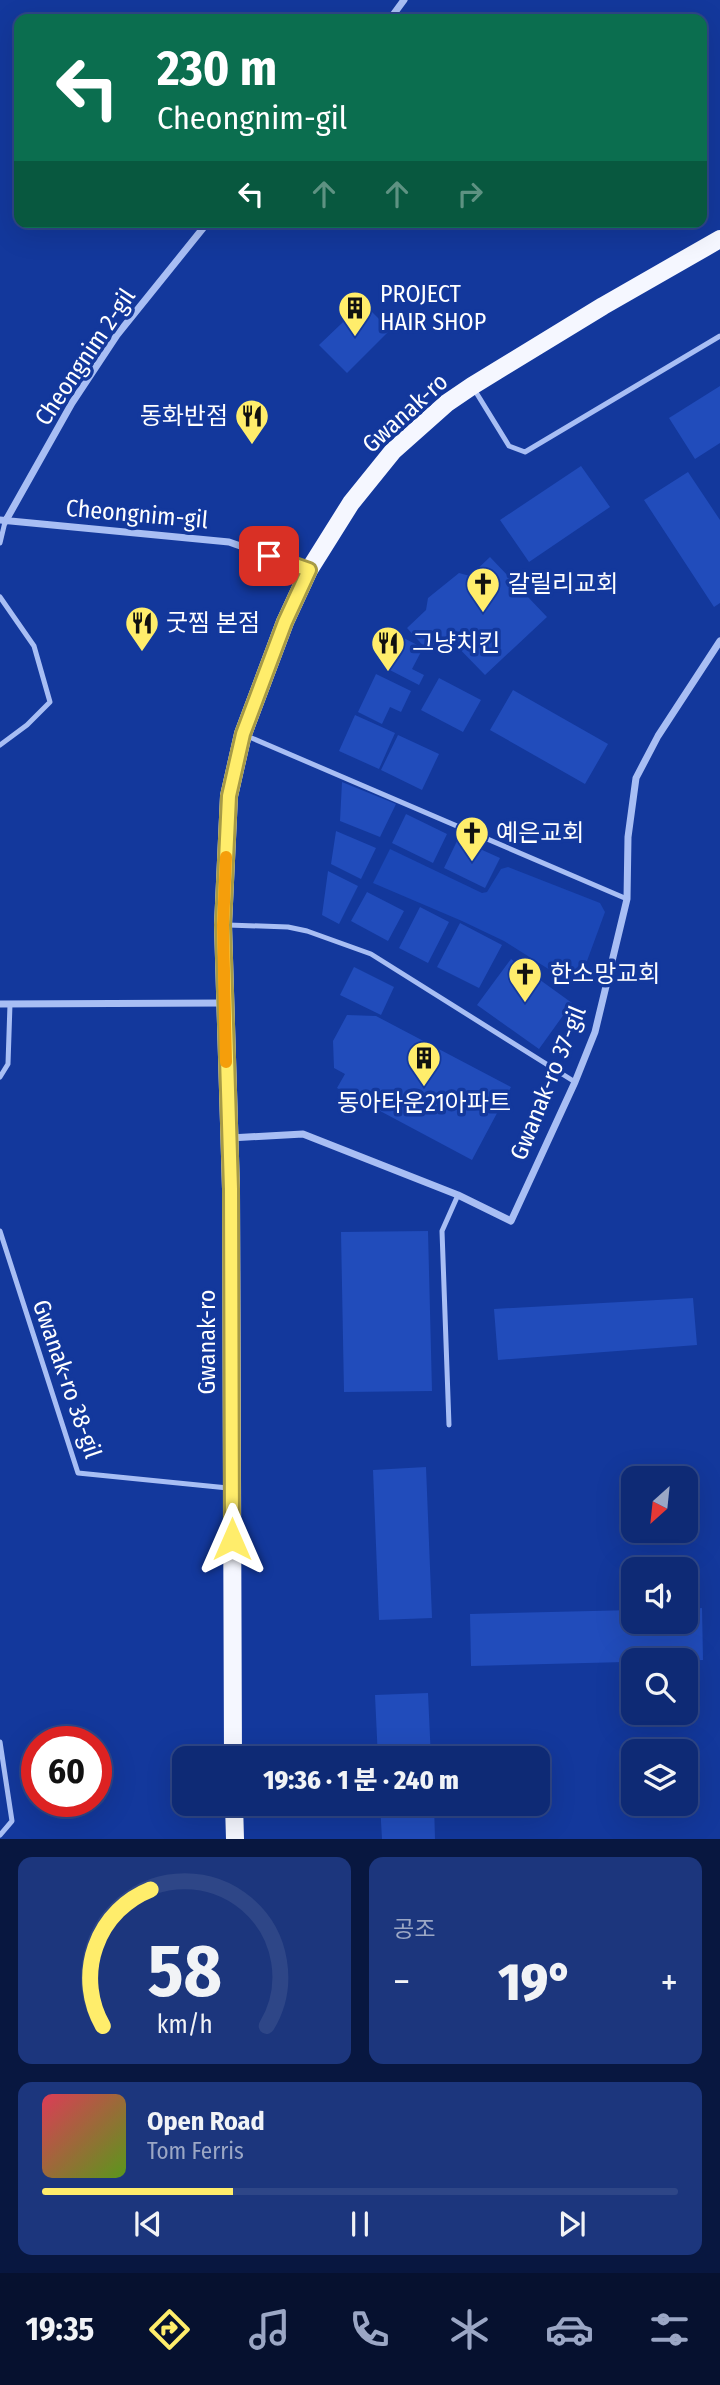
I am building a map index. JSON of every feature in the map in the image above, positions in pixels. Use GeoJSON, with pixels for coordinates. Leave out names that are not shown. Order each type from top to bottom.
{"type":"FeatureCollection","features":[{"type":"Feature","properties":{"kind":"main road","name":"Gwanak-ro"},"geometry":{"type":"LineString","coordinates":[[233,1746],[229,1138],[223,925],[229,796],[243,734],[285,622],[309,570],[351,503],[393,451],[447,403],[603,306],[720,239]]}},
{"type":"Feature","properties":{"kind":"main road"},"geometry":{"type":"LineString","coordinates":[[234,1816],[235,1839]]}},
{"type":"Feature","properties":{"kind":"street","name":"Cheongnim 2-gil"},"geometry":{"type":"LineString","coordinates":[[3,521],[72,403],[117,335],[203,228]]}},
{"type":"Feature","properties":{"kind":"street","name":"Cheongnim-gil"},"geometry":{"type":"LineString","coordinates":[[3,521],[229,542],[309,570]]}},
{"type":"Feature","properties":{"kind":"street","name":"Gwanak-ro 37-gil"},"geometry":{"type":"LineString","coordinates":[[229,1138],[303,1134],[458,1195],[511,1221],[595,1032],[627,899],[628,837],[636,778],[659,736],[720,641]]}},
{"type":"Feature","properties":{"kind":"street"},"geometry":{"type":"LineString","coordinates":[[0,1004],[226,1003]]}},
{"type":"Feature","properties":{"kind":"lane"},"geometry":{"type":"LineString","coordinates":[[472,387],[509,446],[526,452],[720,336]]}},
{"type":"Feature","properties":{"kind":"lane"},"geometry":{"type":"LineString","coordinates":[[0,543],[3,521]]}},
{"type":"Feature","properties":{"kind":"lane"},"geometry":{"type":"LineString","coordinates":[[0,597],[34,646],[50,702],[0,746]]}},
{"type":"Feature","properties":{"kind":"lane"},"geometry":{"type":"LineString","coordinates":[[243,734],[627,899]]}},
{"type":"Feature","properties":{"kind":"lane"},"geometry":{"type":"LineString","coordinates":[[223,925],[297,929],[371,954],[575,1082]]}},
{"type":"Feature","properties":{"kind":"lane"},"geometry":{"type":"LineString","coordinates":[[0,1077],[8,1063],[10,1003]]}},
{"type":"Feature","properties":{"kind":"lane"},"geometry":{"type":"LineString","coordinates":[[449,1425],[442,1231],[458,1195]]}},
{"type":"Feature","properties":{"kind":"lane","name":"Gwanak-ro 38-gil"},"geometry":{"type":"LineString","coordinates":[[0,1231],[78,1473],[232,1488]]}},
{"type":"Feature","properties":{"kind":"lane"},"geometry":{"type":"LineString","coordinates":[[0,1742],[12,1821],[0,1835]]}},
{"type":"Feature","properties":{"kind":"shaded area"},"geometry":{"type":"Polygon","coordinates":[[[390,849],[482,893],[487,892],[501,869],[508,867],[600,903],[605,912],[580,980],[569,982],[504,941],[373,883],[390,849]]]}},
{"type":"Feature","properties":{"kind":"building","name":"PROJECT HAIR SHOP"},"geometry":{"type":"Polygon","coordinates":[[[363,303],[390,330],[347,373],[319,345],[363,303]]]}},
{"type":"Feature","properties":{"kind":"building"},"geometry":{"type":"Polygon","coordinates":[[[720,386],[720,443],[695,459],[669,418],[720,386]]]}},
{"type":"Feature","properties":{"kind":"building"},"geometry":{"type":"Polygon","coordinates":[[[581,466],[610,507],[529,562],[500,520],[581,466]]]}},
{"type":"Feature","properties":{"kind":"building"},"geometry":{"type":"Polygon","coordinates":[[[688,472],[720,520],[720,603],[714,607],[644,500],[688,472]]]}},
{"type":"Feature","properties":{"kind":"building","name":"갈릴리교회"},"geometry":{"type":"Polygon","coordinates":[[[490,557],[547,617],[485,675],[447,636],[430,653],[407,628],[426,610],[428,598],[459,573],[470,576],[490,557]]]}},
{"type":"Feature","properties":{"kind":"building"},"geometry":{"type":"Polygon","coordinates":[[[398,635],[423,648],[412,669],[424,675],[419,685],[382,666],[398,635]]]}},
{"type":"Feature","properties":{"kind":"building"},"geometry":{"type":"Polygon","coordinates":[[[376,674],[411,691],[401,712],[390,707],[382,724],[358,712],[376,674]]]}},
{"type":"Feature","properties":{"kind":"building"},"geometry":{"type":"Polygon","coordinates":[[[439,678],[481,700],[463,732],[421,710],[439,678]]]}},
{"type":"Feature","properties":{"kind":"building"},"geometry":{"type":"Polygon","coordinates":[[[513,690],[608,744],[585,784],[490,730],[513,690]]]}},
{"type":"Feature","properties":{"kind":"building"},"geometry":{"type":"Polygon","coordinates":[[[355,715],[395,733],[379,769],[339,751],[355,715]]]}},
{"type":"Feature","properties":{"kind":"building"},"geometry":{"type":"Polygon","coordinates":[[[398,735],[439,754],[422,790],[381,770],[398,735]]]}},
{"type":"Feature","properties":{"kind":"building"},"geometry":{"type":"Polygon","coordinates":[[[342,782],[396,804],[380,837],[340,821],[342,782]]]}},
{"type":"Feature","properties":{"kind":"building"},"geometry":{"type":"Polygon","coordinates":[[[406,814],[447,834],[433,863],[392,843],[406,814]]]}},
{"type":"Feature","properties":{"kind":"building"},"geometry":{"type":"Polygon","coordinates":[[[336,831],[376,848],[361,879],[331,864],[336,831]]]}},
{"type":"Feature","properties":{"kind":"building","name":"예은교회"},"geometry":{"type":"Polygon","coordinates":[[[458,839],[500,858],[485,888],[444,868],[458,839]]]}},
{"type":"Feature","properties":{"kind":"building"},"geometry":{"type":"Polygon","coordinates":[[[328,871],[358,886],[339,924],[322,915],[328,871]]]}},
{"type":"Feature","properties":{"kind":"building"},"geometry":{"type":"Polygon","coordinates":[[[367,892],[404,911],[388,941],[351,921],[367,892]]]}},
{"type":"Feature","properties":{"kind":"building"},"geometry":{"type":"Polygon","coordinates":[[[420,907],[449,922],[428,963],[399,948],[420,907]]]}},
{"type":"Feature","properties":{"kind":"building"},"geometry":{"type":"Polygon","coordinates":[[[460,923],[502,945],[479,988],[437,967],[460,923]]]}},
{"type":"Feature","properties":{"kind":"building","name":"한소망교회"},"geometry":{"type":"Polygon","coordinates":[[[511,959],[572,1003],[539,1049],[477,1005],[511,959]]]}},
{"type":"Feature","properties":{"kind":"building"},"geometry":{"type":"Polygon","coordinates":[[[354,967],[394,987],[381,1015],[340,995],[354,967]]]}},
{"type":"Feature","properties":{"kind":"building","name":"동아타운21아파트"},"geometry":{"type":"Polygon","coordinates":[[[347,1015],[376,1016],[511,1087],[472,1160],[337,1088],[345,1074],[334,1068],[333,1041],[347,1015]]]}},
{"type":"Feature","properties":{"kind":"building"},"geometry":{"type":"Polygon","coordinates":[[[428,1231],[432,1391],[344,1392],[341,1232],[428,1231]]]}},
{"type":"Feature","properties":{"kind":"building"},"geometry":{"type":"Polygon","coordinates":[[[693,1298],[697,1345],[498,1360],[494,1309],[693,1298]]]}},
{"type":"Feature","properties":{"kind":"building"},"geometry":{"type":"Polygon","coordinates":[[[426,1467],[432,1618],[379,1620],[373,1470],[426,1467]]]}},
{"type":"Feature","properties":{"kind":"building"},"geometry":{"type":"Polygon","coordinates":[[[698,1608],[702,1608],[703,1660],[698,1660],[698,1648],[621,1648],[621,1662],[471,1666],[470,1614],[621,1610],[621,1634],[698,1634],[698,1608]]]}},
{"type":"Feature","properties":{"kind":"building"},"geometry":{"type":"Polygon","coordinates":[[[428,1693],[430,1746],[377,1746],[375,1695],[428,1693]]]}},
{"type":"Feature","properties":{"kind":"building"},"geometry":{"type":"Polygon","coordinates":[[[381,1816],[434,1816],[435,1839],[382,1839],[381,1816]]]}},
{"type":"Feature","properties":{"kind":"slow traffic"},"geometry":{"type":"LineString","coordinates":[[226,857],[223,925],[226,1062]]}},
{"type":"Feature","properties":{"kind":"place","name":"PROJECT HAIR SHOP"},"geometry":{"type":"Point","coordinates":[355,338]}},
{"type":"Feature","properties":{"kind":"place","name":"동화반점"},"geometry":{"type":"Point","coordinates":[252,446]}},
{"type":"Feature","properties":{"kind":"place","name":"갈릴리교회"},"geometry":{"type":"Point","coordinates":[483,614]}},
{"type":"Feature","properties":{"kind":"place","name":"굿찜 본점"},"geometry":{"type":"Point","coordinates":[142,653]}},
{"type":"Feature","properties":{"kind":"place","name":"그냥치킨"},"geometry":{"type":"Point","coordinates":[388,673]}},
{"type":"Feature","properties":{"kind":"place","name":"예은교회"},"geometry":{"type":"Point","coordinates":[472,863]}},
{"type":"Feature","properties":{"kind":"place","name":"한소망교회"},"geometry":{"type":"Point","coordinates":[525,1004]}},
{"type":"Feature","properties":{"kind":"place","name":"동아타운21아파트"},"geometry":{"type":"Point","coordinates":[424,1088]}},
{"type":"Feature","properties":{"kind":"route"},"geometry":{"type":"LineString","coordinates":[[232,1539],[231,1189],[223,925],[229,796],[243,734],[285,622],[309,570],[269,556]]}}]}
